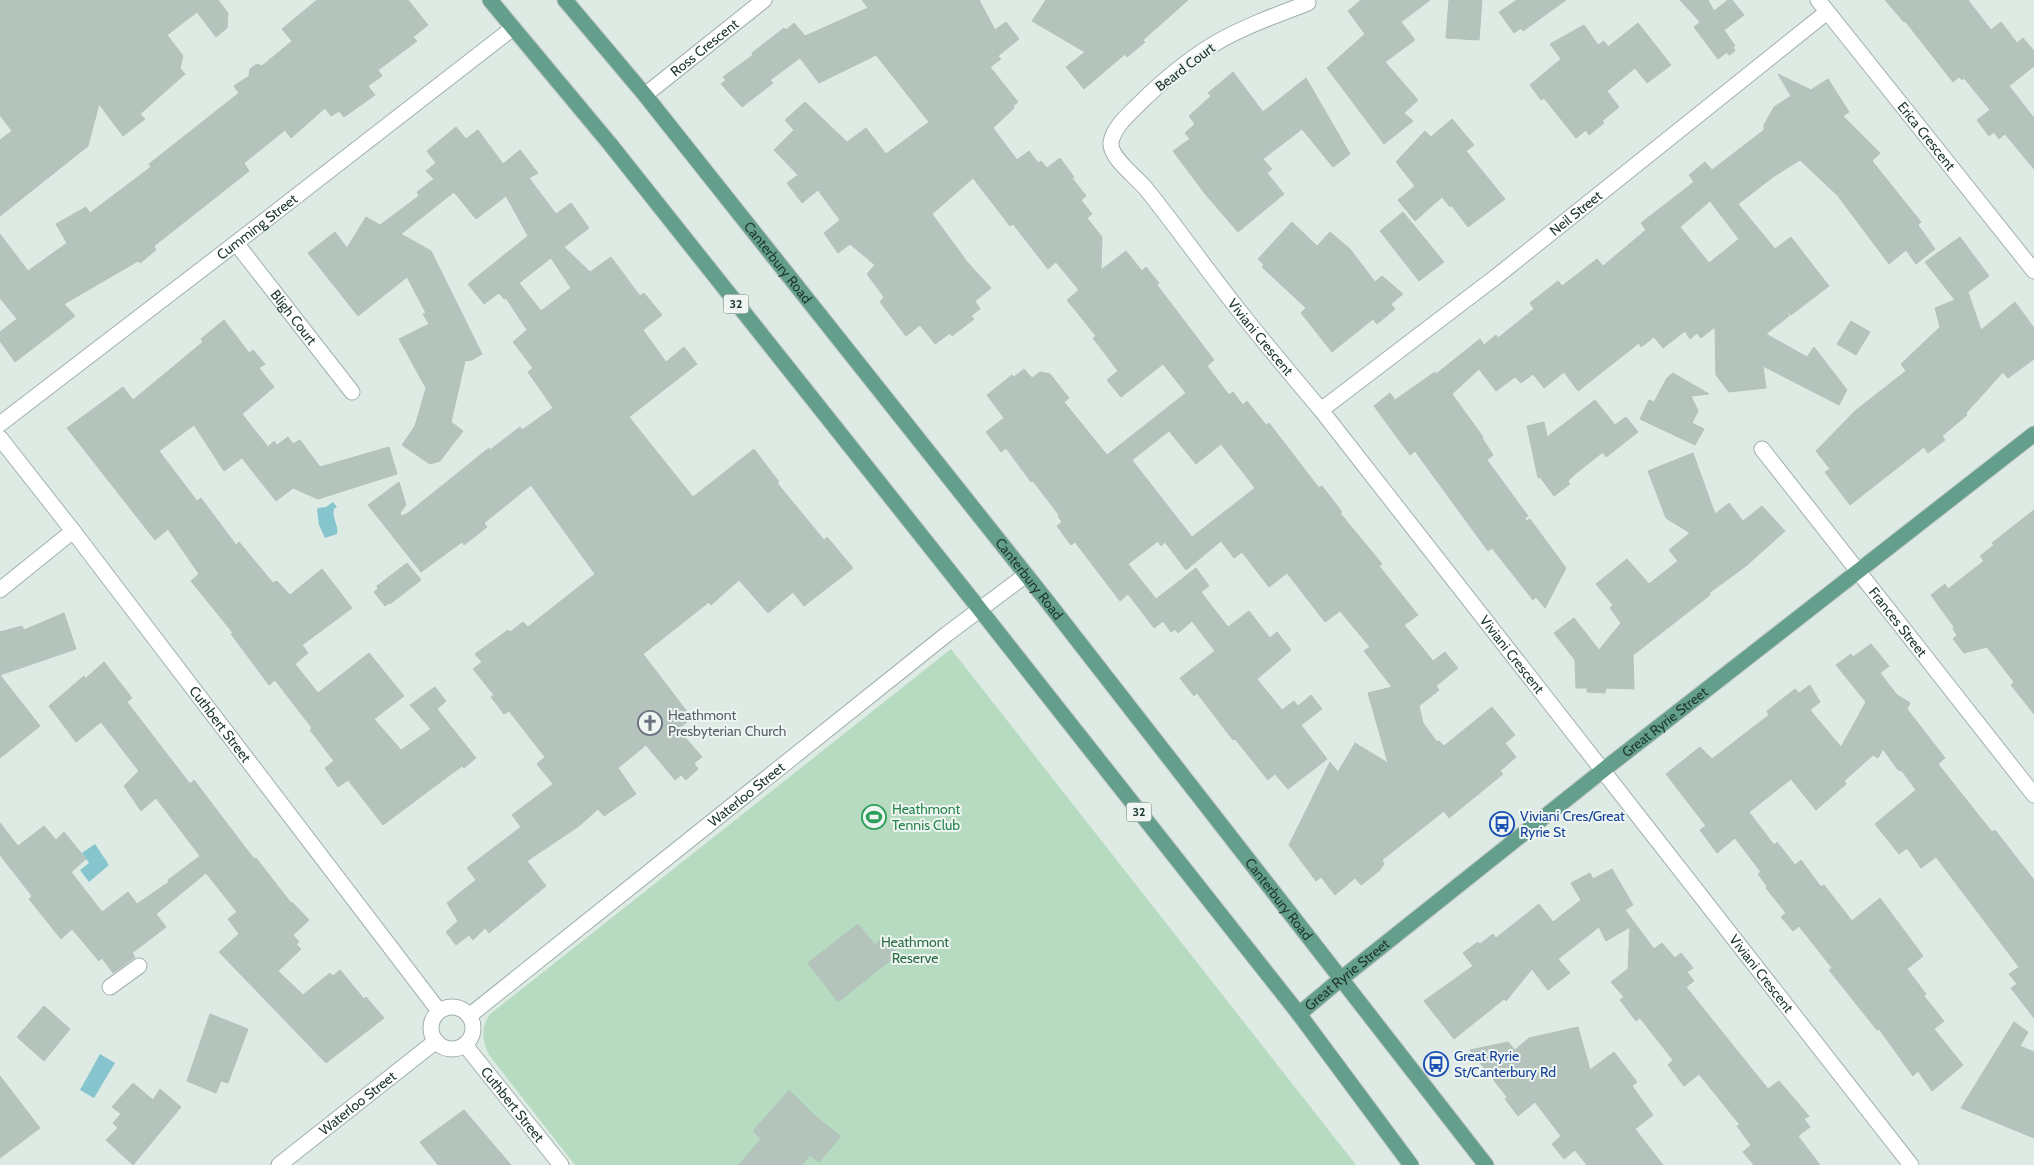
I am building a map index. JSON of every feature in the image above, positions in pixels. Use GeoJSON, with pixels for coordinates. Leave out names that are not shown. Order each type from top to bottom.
{"type":"FeatureCollection","features":[{"type":"Feature","properties":{"kind":"main road","name":"32"},"geometry":{"type":"LineString","coordinates":[[490,0],[610,144],[980,610],[1299,1014],[1411,1165]]}},
{"type":"Feature","properties":{"kind":"main road","name":"Canterbury Road"},"geometry":{"type":"LineString","coordinates":[[565,0],[645,95],[1026,575],[1486,1165]]}},
{"type":"Feature","properties":{"kind":"main road","name":"Great Ryrie Street"},"geometry":{"type":"LineString","coordinates":[[1299,1014],[1602,771],[2034,434]]}},
{"type":"Feature","properties":{"kind":"main road"},"geometry":{"type":"LineString","coordinates":[[1465,1136],[1477,1165]]}},
{"type":"Feature","properties":{"kind":"street","name":"Ross Crescent"},"geometry":{"type":"LineString","coordinates":[[645,95],[764,0]]}},
{"type":"Feature","properties":{"kind":"street","name":"Beard Court"},"geometry":{"type":"LineString","coordinates":[[1111,144],[1115,131],[1122,121],[1188,61],[1239,31],[1308,3]]}},
{"type":"Feature","properties":{"kind":"street","name":"Erica Crescent"},"geometry":{"type":"LineString","coordinates":[[1823,6],[2034,271]]}},
{"type":"Feature","properties":{"kind":"street","name":"Neil Street"},"geometry":{"type":"LineString","coordinates":[[1321,410],[1497,276],[1823,6]]}},
{"type":"Feature","properties":{"kind":"street","name":"Cumming Street"},"geometry":{"type":"LineString","coordinates":[[0,424],[513,28]]}},
{"type":"Feature","properties":{"kind":"street","name":"Viviani Crescent"},"geometry":{"type":"LineString","coordinates":[[1111,144],[1119,161],[1145,187],[1241,313],[1321,410],[1911,1165]]}},
{"type":"Feature","properties":{"kind":"street","name":"Bligh Court"},"geometry":{"type":"LineString","coordinates":[[236,243],[352,392]]}},
{"type":"Feature","properties":{"kind":"street","name":"Cuthbert Street"},"geometry":{"type":"LineString","coordinates":[[0,438],[439,1011]]}},
{"type":"Feature","properties":{"kind":"street","name":"Frances Street"},"geometry":{"type":"LineString","coordinates":[[1762,449],[2034,795]]}},
{"type":"Feature","properties":{"kind":"street"},"geometry":{"type":"LineString","coordinates":[[0,590],[73,531]]}},
{"type":"Feature","properties":{"kind":"street","name":"Waterloo Street"},"geometry":{"type":"LineString","coordinates":[[469,1016],[940,640],[1026,575]]}},
{"type":"Feature","properties":{"kind":"street"},"geometry":{"type":"LineString","coordinates":[[110,987],[139,966]]}},
{"type":"Feature","properties":{"kind":"street"},"geometry":{"type":"LineString","coordinates":[[447,1007],[455,1007],[463,1009],[469,1016],[473,1031],[465,1045],[458,1048],[450,1048],[442,1046],[436,1041],[431,1025],[439,1011],[447,1007]]}},
{"type":"Feature","properties":{"kind":"street","name":"Waterloo Street"},"geometry":{"type":"LineString","coordinates":[[278,1165],[436,1041]]}},
{"type":"Feature","properties":{"kind":"street","name":"Cuthbert Street"},"geometry":{"type":"LineString","coordinates":[[465,1045],[561,1165]]}},
{"type":"Feature","properties":{"kind":"green space","name":"Heathmont Reserve"},"geometry":{"type":"Polygon","coordinates":[[[951,649],[1356,1165],[575,1165],[489,1055],[483,1035],[489,1015],[951,649]]]}},
{"type":"Feature","properties":{"kind":"water"},"geometry":{"type":"Polygon","coordinates":[[[333,502],[337,507],[334,509],[334,513],[337,534],[325,538],[319,525],[317,510],[333,502]]]}},
{"type":"Feature","properties":{"kind":"water"},"geometry":{"type":"Polygon","coordinates":[[[95,844],[109,865],[89,882],[80,870],[89,863],[82,853],[95,844]]]}},
{"type":"Feature","properties":{"kind":"water"},"geometry":{"type":"Polygon","coordinates":[[[100,1054],[115,1063],[94,1098],[80,1090],[100,1054]]]}},
{"type":"Feature","properties":{"kind":"building"},"geometry":{"type":"Polygon","coordinates":[[[0,0],[218,0],[228,13],[227,28],[216,37],[197,12],[167,35],[183,56],[180,68],[185,74],[140,114],[145,119],[123,136],[99,104],[88,146],[0,216],[0,140],[12,131],[0,115],[0,0]]]}},
{"type":"Feature","properties":{"kind":"building"},"geometry":{"type":"Polygon","coordinates":[[[317,0],[408,0],[428,25],[413,37],[417,41],[378,70],[382,76],[368,86],[375,95],[344,117],[339,111],[331,116],[325,108],[291,138],[285,130],[244,163],[249,171],[154,246],[156,250],[140,263],[138,261],[64,304],[75,316],[15,362],[0,341],[0,332],[17,319],[0,298],[0,234],[28,271],[67,243],[56,224],[86,207],[90,213],[151,167],[149,164],[239,93],[234,86],[249,76],[250,69],[257,64],[262,66],[292,41],[282,29],[317,0]]]}},
{"type":"Feature","properties":{"kind":"building"},"geometry":{"type":"Polygon","coordinates":[[[862,0],[979,0],[995,30],[1006,22],[1019,39],[998,56],[1001,59],[990,67],[1018,102],[993,128],[1017,160],[1029,151],[1038,163],[1041,161],[1047,168],[1060,158],[1086,196],[1081,200],[1092,214],[1087,218],[1102,237],[1101,270],[1126,251],[1142,271],[1146,267],[1159,283],[1157,285],[1214,360],[1207,366],[1229,395],[1233,392],[1243,405],[1247,401],[1266,425],[1269,423],[1319,488],[1322,486],[1342,512],[1340,513],[1382,564],[1379,566],[1418,615],[1404,625],[1433,661],[1445,652],[1458,668],[1436,686],[1439,690],[1419,706],[1423,723],[1437,742],[1439,741],[1444,746],[1492,707],[1515,735],[1505,743],[1516,757],[1500,771],[1503,774],[1449,818],[1444,811],[1382,860],[1384,864],[1379,871],[1361,885],[1355,878],[1335,895],[1321,877],[1316,881],[1289,845],[1330,762],[1338,772],[1355,743],[1388,763],[1368,693],[1392,687],[1364,651],[1370,647],[1340,611],[1325,622],[1287,573],[1269,587],[1242,552],[1234,558],[1221,541],[1186,570],[1165,542],[1161,546],[1158,541],[1128,564],[1156,599],[1196,568],[1209,586],[1201,592],[1228,627],[1249,611],[1270,638],[1277,632],[1291,650],[1257,679],[1282,710],[1294,701],[1298,706],[1311,695],[1322,709],[1301,725],[1327,759],[1288,789],[1275,774],[1268,780],[1235,739],[1233,740],[1197,693],[1194,696],[1180,678],[1215,651],[1192,621],[1178,633],[1175,629],[1171,632],[1163,621],[1154,628],[1128,594],[1120,601],[1075,542],[1071,545],[1057,526],[1062,522],[1059,515],[1033,481],[1031,482],[1006,448],[1001,452],[986,432],[1004,418],[987,395],[1012,375],[1014,377],[1024,369],[1032,378],[1040,372],[1050,374],[1069,398],[1064,402],[1107,455],[1186,393],[1163,364],[1121,397],[1107,380],[1118,371],[1093,338],[1096,336],[1067,300],[1079,290],[1056,262],[1048,269],[1013,224],[1010,226],[973,178],[932,214],[968,263],[991,288],[975,301],[980,309],[971,316],[974,319],[952,336],[950,333],[935,344],[920,325],[906,336],[880,302],[884,297],[867,274],[875,265],[850,244],[838,253],[824,233],[840,220],[818,190],[802,203],[787,183],[798,175],[774,150],[794,130],[785,120],[805,102],[847,142],[866,128],[886,154],[929,122],[876,55],[819,83],[800,58],[770,80],[773,83],[742,107],[721,84],[726,80],[723,77],[753,55],[752,53],[784,28],[786,30],[794,23],[805,36],[868,8],[862,0]],[[1169,431],[1132,460],[1192,537],[1255,488],[1221,444],[1196,464],[1169,431]]]}},
{"type":"Feature","properties":{"kind":"building"},"geometry":{"type":"Polygon","coordinates":[[[1046,0],[1188,0],[1143,40],[1145,42],[1127,57],[1125,54],[1084,89],[1066,67],[1085,52],[1032,21],[1046,0]]]}},
{"type":"Feature","properties":{"kind":"building"},"geometry":{"type":"Polygon","coordinates":[[[1361,0],[1430,0],[1401,22],[1415,40],[1385,62],[1418,100],[1404,113],[1413,121],[1384,144],[1327,68],[1365,34],[1348,11],[1361,0]]]}},
{"type":"Feature","properties":{"kind":"building"},"geometry":{"type":"Polygon","coordinates":[[[1449,0],[1482,0],[1479,40],[1446,38],[1449,0]]]}},
{"type":"Feature","properties":{"kind":"building"},"geometry":{"type":"Polygon","coordinates":[[[1517,0],[1566,0],[1523,31],[1521,28],[1514,33],[1499,12],[1517,0]]]}},
{"type":"Feature","properties":{"kind":"building"},"geometry":{"type":"Polygon","coordinates":[[[1680,0],[1708,0],[1714,11],[1728,0],[1732,0],[1744,15],[1724,30],[1735,46],[1733,47],[1735,51],[1729,55],[1727,52],[1718,59],[1694,27],[1700,22],[1680,0]]]}},
{"type":"Feature","properties":{"kind":"building"},"geometry":{"type":"Polygon","coordinates":[[[1885,0],[1968,0],[1991,30],[2001,22],[2017,43],[2023,38],[2034,51],[2034,66],[2009,86],[2034,118],[2034,169],[2005,134],[1999,139],[1994,132],[1989,136],[1977,120],[1990,110],[1964,78],[1962,80],[1959,77],[1953,82],[1905,21],[1885,0]]]}},
{"type":"Feature","properties":{"kind":"building"},"geometry":{"type":"Polygon","coordinates":[[[1638,23],[1671,65],[1647,83],[1635,68],[1607,91],[1619,107],[1589,135],[1586,130],[1576,138],[1544,98],[1541,100],[1530,85],[1561,59],[1550,44],[1584,25],[1598,45],[1604,41],[1608,47],[1638,23]]]}},
{"type":"Feature","properties":{"kind":"building"},"geometry":{"type":"Polygon","coordinates":[[[1233,72],[1263,112],[1306,78],[1350,154],[1333,167],[1302,129],[1263,159],[1272,169],[1267,173],[1284,194],[1238,232],[1206,195],[1173,151],[1190,139],[1185,133],[1195,124],[1189,116],[1211,96],[1208,93],[1233,72]]]}},
{"type":"Feature","properties":{"kind":"building"},"geometry":{"type":"Polygon","coordinates":[[[1778,74],[1811,90],[1828,79],[1849,112],[1843,116],[1880,153],[1872,161],[1921,222],[1918,225],[1935,249],[1916,264],[1906,250],[1889,264],[1838,196],[1800,160],[1773,177],[1738,204],[1775,249],[1791,237],[1829,286],[1791,315],[1787,312],[1789,316],[1766,334],[1807,357],[1814,347],[1847,390],[1839,405],[1763,366],[1766,388],[1729,392],[1716,375],[1715,327],[1701,338],[1697,333],[1690,339],[1685,331],[1663,348],[1654,337],[1641,347],[1639,343],[1578,391],[1564,372],[1544,388],[1533,374],[1521,383],[1515,377],[1496,391],[1479,369],[1452,394],[1483,437],[1493,455],[1487,460],[1528,516],[1525,518],[1526,521],[1530,519],[1566,568],[1545,608],[1536,597],[1533,600],[1492,548],[1488,551],[1415,451],[1410,455],[1374,406],[1390,393],[1395,400],[1435,372],[1436,374],[1480,339],[1484,345],[1496,335],[1498,338],[1534,309],[1530,303],[1558,281],[1562,286],[1597,259],[1603,266],[1646,230],[1641,223],[1694,182],[1689,175],[1705,162],[1712,170],[1764,130],[1764,125],[1774,107],[1791,96],[1778,74]],[[1710,201],[1680,227],[1709,263],[1739,239],[1710,201]]]}},
{"type":"Feature","properties":{"kind":"building"},"geometry":{"type":"Polygon","coordinates":[[[1452,119],[1474,145],[1466,151],[1505,199],[1468,227],[1451,205],[1450,207],[1442,197],[1415,221],[1398,200],[1415,186],[1396,162],[1425,131],[1431,137],[1452,119]]]}},
{"type":"Feature","properties":{"kind":"building"},"geometry":{"type":"Polygon","coordinates":[[[456,127],[466,139],[478,130],[503,164],[520,150],[538,173],[529,178],[556,214],[571,203],[589,228],[564,247],[590,272],[611,257],[640,296],[644,293],[662,315],[643,330],[666,362],[684,347],[697,364],[629,417],[693,497],[754,449],[779,482],[777,483],[824,540],[827,537],[853,568],[804,606],[793,592],[768,613],[739,580],[711,605],[709,602],[643,654],[692,718],[678,729],[702,757],[694,763],[698,769],[686,780],[681,775],[675,780],[646,745],[618,768],[636,794],[604,816],[598,809],[579,826],[527,861],[546,886],[489,933],[485,928],[473,940],[469,935],[456,945],[446,932],[458,921],[447,903],[476,880],[467,868],[521,827],[512,815],[553,784],[537,764],[545,757],[509,711],[504,714],[491,697],[494,695],[473,669],[482,662],[475,654],[508,630],[510,632],[523,622],[528,627],[595,574],[531,485],[484,523],[487,527],[464,545],[462,542],[421,572],[368,505],[399,482],[406,505],[400,513],[402,516],[408,513],[489,448],[490,450],[520,427],[522,430],[553,408],[528,372],[533,368],[513,342],[527,330],[506,298],[504,299],[499,293],[484,304],[468,284],[528,236],[506,196],[476,219],[454,192],[401,234],[431,251],[482,354],[472,360],[465,361],[451,422],[463,431],[440,461],[430,464],[402,445],[415,426],[426,388],[399,339],[429,324],[423,314],[426,313],[407,277],[358,316],[308,253],[335,232],[347,248],[366,217],[380,225],[419,196],[417,192],[434,179],[426,171],[436,163],[427,151],[456,127]],[[551,258],[519,283],[541,311],[571,288],[551,258]]]}},
{"type":"Feature","properties":{"kind":"building"},"geometry":{"type":"Polygon","coordinates":[[[1403,212],[1444,262],[1419,281],[1380,231],[1403,212]]]}},
{"type":"Feature","properties":{"kind":"building"},"geometry":{"type":"Polygon","coordinates":[[[1292,222],[1317,246],[1330,232],[1350,249],[1375,282],[1382,276],[1403,294],[1391,304],[1395,309],[1377,324],[1373,319],[1332,352],[1301,313],[1306,308],[1262,267],[1264,265],[1258,259],[1292,222]]]}},
{"type":"Feature","properties":{"kind":"building"},"geometry":{"type":"Polygon","coordinates":[[[1960,237],[1989,276],[1968,292],[1981,330],[2015,302],[2034,328],[2034,359],[2008,378],[2003,372],[1966,413],[1967,415],[1942,436],[1945,440],[1928,453],[1924,447],[1850,505],[1825,472],[1830,469],[1816,451],[1855,411],[1906,371],[1901,364],[1940,327],[1935,308],[1955,300],[1925,262],[1960,237]]]}},
{"type":"Feature","properties":{"kind":"building"},"geometry":{"type":"Polygon","coordinates":[[[224,320],[249,353],[253,350],[265,364],[259,368],[274,387],[242,414],[268,447],[274,441],[277,445],[288,437],[293,444],[300,440],[320,467],[389,447],[397,474],[318,499],[293,488],[276,501],[242,458],[224,471],[194,425],[159,451],[197,501],[201,498],[236,545],[239,542],[273,583],[277,581],[290,595],[322,569],[352,608],[302,645],[308,653],[295,664],[318,693],[369,653],[404,696],[374,719],[401,750],[431,729],[410,705],[435,687],[446,701],[437,709],[476,758],[464,768],[462,766],[383,825],[348,780],[338,787],[325,768],[334,761],[310,730],[312,728],[275,680],[269,685],[231,634],[233,633],[191,581],[199,574],[168,529],[155,540],[67,428],[123,387],[133,400],[203,342],[201,339],[224,320]]]}},
{"type":"Feature","properties":{"kind":"building"},"geometry":{"type":"Polygon","coordinates":[[[1851,321],[1870,332],[1856,355],[1837,344],[1851,321]]]}},
{"type":"Feature","properties":{"kind":"building"},"geometry":{"type":"Polygon","coordinates":[[[1673,373],[1709,394],[1691,396],[1698,411],[1692,423],[1704,429],[1695,445],[1640,419],[1649,400],[1654,402],[1667,378],[1673,373]]]}},
{"type":"Feature","properties":{"kind":"building"},"geometry":{"type":"Polygon","coordinates":[[[1595,400],[1615,425],[1626,417],[1638,432],[1606,457],[1603,452],[1575,474],[1568,481],[1570,484],[1554,496],[1540,477],[1538,478],[1527,426],[1544,422],[1547,437],[1595,400]]]}},
{"type":"Feature","properties":{"kind":"building"},"geometry":{"type":"Polygon","coordinates":[[[1693,453],[1715,514],[1729,503],[1743,521],[1762,506],[1785,531],[1746,566],[1709,593],[1710,595],[1633,655],[1634,689],[1606,688],[1605,693],[1587,692],[1587,688],[1576,688],[1575,660],[1554,633],[1574,618],[1599,650],[1621,623],[1610,608],[1613,605],[1596,584],[1627,559],[1649,584],[1678,561],[1669,550],[1690,533],[1666,518],[1648,471],[1693,453]]]}},
{"type":"Feature","properties":{"kind":"building"},"geometry":{"type":"Polygon","coordinates":[[[2034,510],[2034,714],[2011,685],[2014,682],[1987,647],[1964,653],[1953,639],[1957,635],[1953,629],[1954,627],[1931,595],[1945,584],[1948,589],[1984,561],[1980,556],[1994,545],[1992,543],[2034,510]]]}},
{"type":"Feature","properties":{"kind":"building"},"geometry":{"type":"Polygon","coordinates":[[[407,563],[421,580],[385,606],[374,592],[378,589],[377,586],[407,563]]]}},
{"type":"Feature","properties":{"kind":"building"},"geometry":{"type":"Polygon","coordinates":[[[64,613],[76,649],[0,675],[0,632],[22,626],[24,630],[64,613]]]}},
{"type":"Feature","properties":{"kind":"building"},"geometry":{"type":"Polygon","coordinates":[[[1871,644],[1889,666],[1880,673],[1897,695],[1910,703],[1907,709],[1945,758],[1938,764],[1992,832],[1995,830],[2034,880],[2034,1018],[2011,988],[2017,984],[2009,974],[2019,967],[1936,857],[1921,868],[1907,848],[1899,854],[1875,824],[1916,790],[1883,749],[1878,758],[1873,755],[1844,781],[1846,784],[1816,810],[1791,779],[1749,812],[1774,845],[1777,842],[1795,865],[1801,860],[1821,887],[1824,885],[1852,921],[1880,898],[1923,956],[1907,969],[1926,994],[1924,996],[1944,1021],[1934,1029],[1963,1065],[1932,1091],[1918,1071],[1913,1076],[1879,1029],[1877,1030],[1829,970],[1832,968],[1799,926],[1793,931],[1781,917],[1786,913],[1766,888],[1767,886],[1758,874],[1761,872],[1735,838],[1717,853],[1700,830],[1706,826],[1666,774],[1700,747],[1712,759],[1769,715],[1767,711],[1795,689],[1799,693],[1810,685],[1820,702],[1810,710],[1841,747],[1866,702],[1836,665],[1851,654],[1853,657],[1871,644]]]}},
{"type":"Feature","properties":{"kind":"building"},"geometry":{"type":"Polygon","coordinates":[[[104,662],[132,698],[127,702],[190,784],[194,780],[254,859],[256,858],[291,903],[309,920],[293,935],[299,942],[296,944],[301,949],[278,971],[303,995],[330,973],[333,976],[340,970],[364,999],[366,997],[384,1018],[326,1063],[219,952],[239,934],[228,919],[237,912],[206,873],[156,914],[166,927],[132,953],[135,957],[113,973],[102,958],[99,961],[72,929],[61,939],[29,899],[32,896],[0,855],[0,823],[18,846],[44,826],[56,840],[64,832],[86,859],[71,872],[102,912],[128,892],[137,904],[169,882],[168,880],[200,856],[156,798],[141,811],[124,786],[139,771],[101,722],[76,742],[49,706],[84,676],[85,679],[104,662]]]}},
{"type":"Feature","properties":{"kind":"building"},"geometry":{"type":"Polygon","coordinates":[[[0,675],[40,726],[0,758],[0,675]]]}},
{"type":"Feature","properties":{"kind":"building"},"geometry":{"type":"Polygon","coordinates":[[[1612,869],[1633,905],[1625,910],[1654,949],[1662,943],[1675,958],[1681,953],[1693,968],[1687,972],[1694,981],[1686,987],[1768,1089],[1779,1081],[1809,1116],[1804,1119],[1810,1127],[1798,1136],[1820,1165],[1754,1165],[1743,1152],[1751,1145],[1737,1126],[1740,1125],[1699,1074],[1684,1086],[1668,1065],[1673,1060],[1640,1018],[1636,1021],[1620,1000],[1624,997],[1611,982],[1628,969],[1630,927],[1606,941],[1599,927],[1558,959],[1570,973],[1548,990],[1532,969],[1506,1001],[1504,999],[1454,1039],[1424,1001],[1473,966],[1463,953],[1478,942],[1480,944],[1493,934],[1496,938],[1539,904],[1553,922],[1581,900],[1571,883],[1590,873],[1593,879],[1612,869]]]}},
{"type":"Feature","properties":{"kind":"building"},"geometry":{"type":"Polygon","coordinates":[[[858,924],[875,945],[884,937],[898,954],[838,1002],[808,963],[858,924]]]}},
{"type":"Feature","properties":{"kind":"building"},"geometry":{"type":"Polygon","coordinates":[[[44,1006],[70,1029],[44,1061],[17,1037],[44,1006]]]}},
{"type":"Feature","properties":{"kind":"building"},"geometry":{"type":"Polygon","coordinates":[[[210,1014],[248,1029],[228,1083],[221,1081],[216,1093],[187,1081],[210,1014]]]}},
{"type":"Feature","properties":{"kind":"building"},"geometry":{"type":"Polygon","coordinates":[[[2014,1022],[2028,1032],[2020,1046],[2034,1052],[2034,1138],[1961,1108],[2014,1022]]]}},
{"type":"Feature","properties":{"kind":"building"},"geometry":{"type":"Polygon","coordinates":[[[1578,1027],[1590,1070],[1614,1052],[1637,1082],[1632,1086],[1653,1115],[1635,1129],[1663,1165],[1587,1165],[1575,1150],[1564,1159],[1552,1144],[1561,1136],[1535,1102],[1518,1116],[1505,1099],[1507,1097],[1470,1050],[1508,1042],[1515,1050],[1529,1038],[1578,1027]]]}},
{"type":"Feature","properties":{"kind":"building"},"geometry":{"type":"Polygon","coordinates":[[[0,1076],[40,1128],[0,1158],[0,1076]]]}},
{"type":"Feature","properties":{"kind":"building"},"geometry":{"type":"Polygon","coordinates":[[[133,1083],[153,1100],[160,1089],[181,1107],[133,1165],[106,1140],[118,1128],[113,1123],[121,1114],[112,1107],[133,1083]]]}},
{"type":"Feature","properties":{"kind":"building"},"geometry":{"type":"Polygon","coordinates":[[[789,1090],[816,1117],[841,1136],[819,1162],[810,1155],[802,1165],[739,1165],[761,1139],[753,1131],[789,1090]]]}},
{"type":"Feature","properties":{"kind":"building"},"geometry":{"type":"Polygon","coordinates":[[[464,1110],[511,1165],[438,1165],[420,1142],[464,1110]]]}},
{"type":"Feature","properties":{"kind":"place","name":"Heathmont Presbyterian Church"},"geometry":{"type":"Point","coordinates":[650,723]}},
{"type":"Feature","properties":{"kind":"place","name":"Heathmont Tennis Club"},"geometry":{"type":"Point","coordinates":[874,817]}},
{"type":"Feature","properties":{"kind":"place","name":"Viviani Cres/Great Ryrie St"},"geometry":{"type":"Point","coordinates":[1502,824]}},
{"type":"Feature","properties":{"kind":"place","name":"Great Ryrie St/Canterbury Rd"},"geometry":{"type":"Point","coordinates":[1436,1064]}}]}
